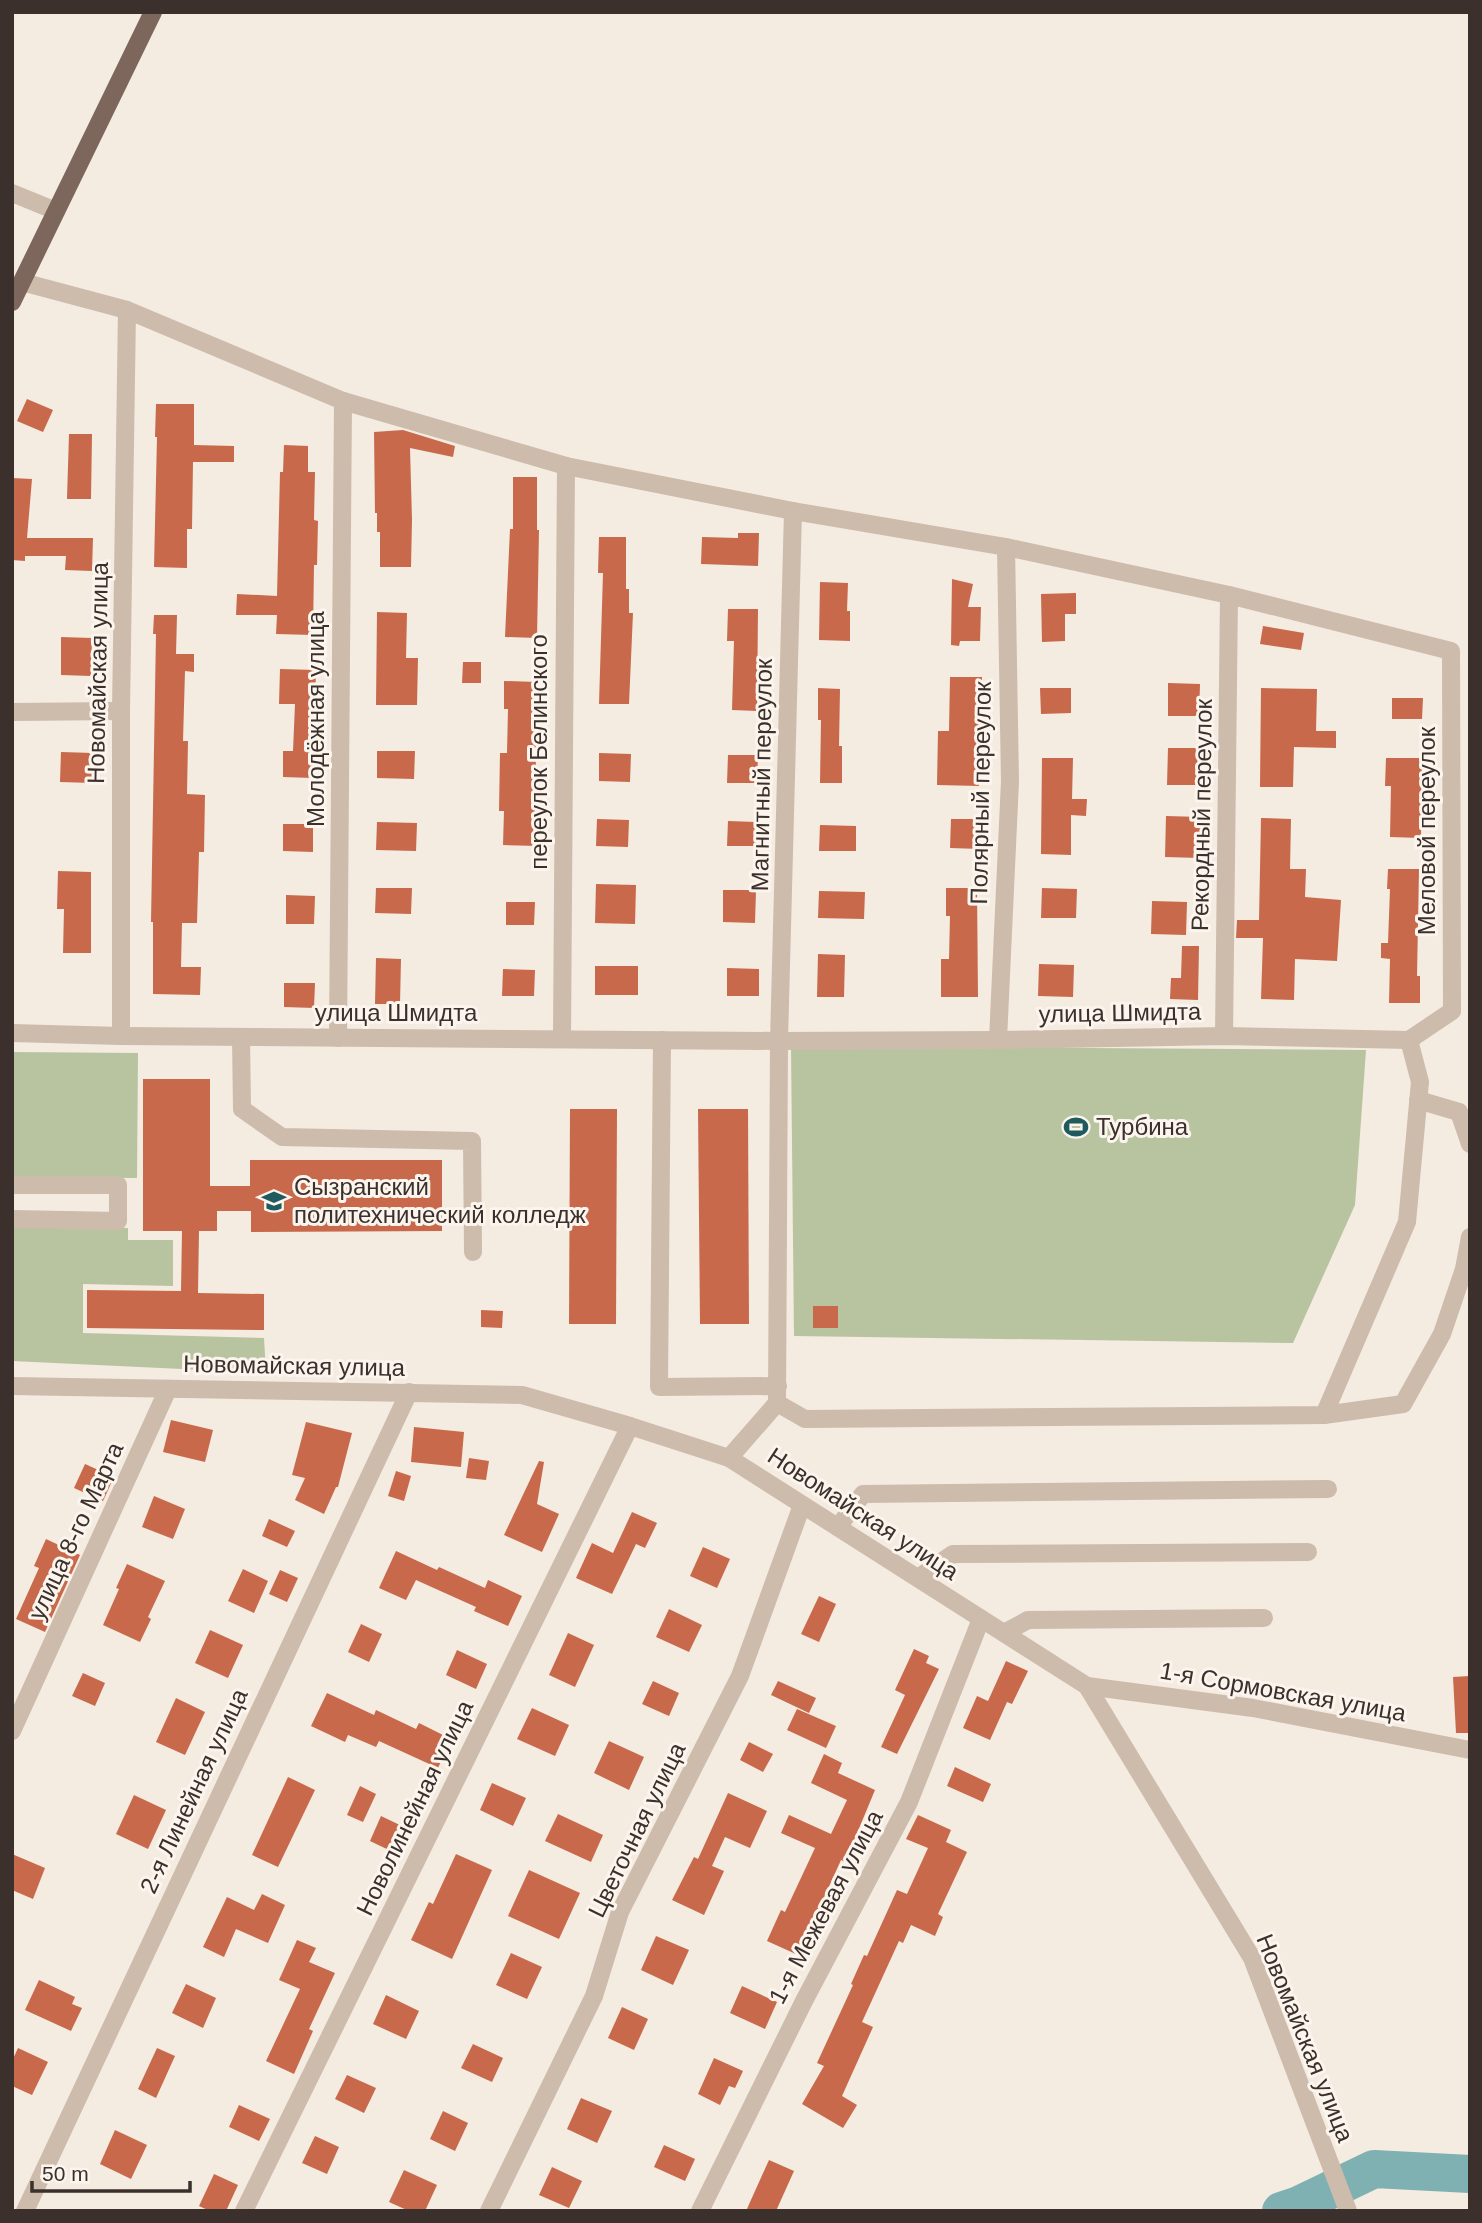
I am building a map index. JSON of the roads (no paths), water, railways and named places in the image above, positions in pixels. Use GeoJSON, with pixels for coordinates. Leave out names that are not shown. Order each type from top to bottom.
{"type":"FeatureCollection","features":[{"type":"Feature","properties":{"kind":"main road"},"geometry":{"type":"LineString","coordinates":[[12,302],[153,12]]}},
{"type":"Feature","properties":{"kind":"street"},"geometry":{"type":"LineString","coordinates":[[12,193],[56,211]]}},
{"type":"Feature","properties":{"kind":"street"},"geometry":{"type":"LineString","coordinates":[[22,282],[127,310],[343,401],[566,466],[793,511],[1006,547],[1229,595]]}},
{"type":"Feature","properties":{"kind":"street","name":"Новомайская улица"},"geometry":{"type":"LineString","coordinates":[[121,1037],[121,711],[127,310]]}},
{"type":"Feature","properties":{"kind":"street","name":"Молодёжная улица"},"geometry":{"type":"LineString","coordinates":[[338,1038],[343,401]]}},
{"type":"Feature","properties":{"kind":"street","name":"переулок Белинского"},"geometry":{"type":"LineString","coordinates":[[562,1038],[566,466]]}},
{"type":"Feature","properties":{"kind":"street","name":"Магнитный переулок"},"geometry":{"type":"LineString","coordinates":[[779,1041],[793,511]]}},
{"type":"Feature","properties":{"kind":"street","name":"Полярный переулок"},"geometry":{"type":"LineString","coordinates":[[998,1040],[1010,781],[1006,547]]}},
{"type":"Feature","properties":{"kind":"street","name":"Меловой переулок"},"geometry":{"type":"LineString","coordinates":[[1229,595],[1451,651],[1452,1012],[1409,1040]]}},
{"type":"Feature","properties":{"kind":"street","name":"Рекордный переулок"},"geometry":{"type":"LineString","coordinates":[[1224,1036],[1229,595]]}},
{"type":"Feature","properties":{"kind":"street"},"geometry":{"type":"LineString","coordinates":[[12,712],[121,711]]}},
{"type":"Feature","properties":{"kind":"street","name":"улица Шмидта"},"geometry":{"type":"LineString","coordinates":[[12,1033],[121,1037],[779,1041],[1224,1036],[1409,1040]]}},
{"type":"Feature","properties":{"kind":"street"},"geometry":{"type":"LineString","coordinates":[[241,1037],[242,1109],[282,1137],[471,1141],[473,1252]]}},
{"type":"Feature","properties":{"kind":"street"},"geometry":{"type":"LineString","coordinates":[[662,1040],[659,1387],[777,1394],[805,1419],[1324,1415],[1403,1404],[1442,1334],[1464,1269],[1470,1237]]}},
{"type":"Feature","properties":{"kind":"street"},"geometry":{"type":"LineString","coordinates":[[1324,1415],[1407,1222],[1420,1082],[1409,1040]]}},
{"type":"Feature","properties":{"kind":"street"},"geometry":{"type":"LineString","coordinates":[[729,1458],[777,1394],[779,1041]]}},
{"type":"Feature","properties":{"kind":"street"},"geometry":{"type":"LineString","coordinates":[[1418,1100],[1459,1112],[1470,1144]]}},
{"type":"Feature","properties":{"kind":"street"},"geometry":{"type":"LineString","coordinates":[[12,1185],[118,1185],[118,1221],[12,1219]]}},
{"type":"Feature","properties":{"kind":"street","name":"Новомайская улица"},"geometry":{"type":"LineString","coordinates":[[12,1385],[522,1395],[729,1458],[1087,1686],[1252,1958],[1348,2211]]}},
{"type":"Feature","properties":{"kind":"street","name":"улица 8-го Марта"},"geometry":{"type":"LineString","coordinates":[[12,1731],[168,1390]]}},
{"type":"Feature","properties":{"kind":"street","name":"2-я Линейная улица"},"geometry":{"type":"LineString","coordinates":[[25,2211],[408,1392]]}},
{"type":"Feature","properties":{"kind":"street","name":"Новолинейная улица"},"geometry":{"type":"LineString","coordinates":[[244,2211],[630,1426]]}},
{"type":"Feature","properties":{"kind":"street"},"geometry":{"type":"LineString","coordinates":[[838,1527],[863,1494],[1328,1489]]}},
{"type":"Feature","properties":{"kind":"street","name":"Цветочная улица"},"geometry":{"type":"LineString","coordinates":[[489,2211],[594,1996],[620,1912],[740,1676],[802,1504]]}},
{"type":"Feature","properties":{"kind":"street"},"geometry":{"type":"LineString","coordinates":[[918,1578],[953,1554],[1308,1552]]}},
{"type":"Feature","properties":{"kind":"street"},"geometry":{"type":"LineString","coordinates":[[1004,1633],[1028,1620],[1264,1618]]}},
{"type":"Feature","properties":{"kind":"street","name":"1-я Межевая улица"},"geometry":{"type":"LineString","coordinates":[[700,2211],[804,2001],[909,1802],[981,1619]]}},
{"type":"Feature","properties":{"kind":"street","name":"1-я Сормовская улица"},"geometry":{"type":"LineString","coordinates":[[1087,1686],[1253,1708],[1470,1750]]}},
{"type":"Feature","properties":{"kind":"waterway"},"geometry":{"type":"LineString","coordinates":[[1281,2211],[1374,2169],[1470,2174]]}},
{"type":"Feature","properties":{"kind":"place","name":"Турбина"},"geometry":{"type":"Point","coordinates":[1076,1127]}},
{"type":"Feature","properties":{"kind":"place","name":"Сызранский политехнический колледж"},"geometry":{"type":"Point","coordinates":[274,1201]}}]}
